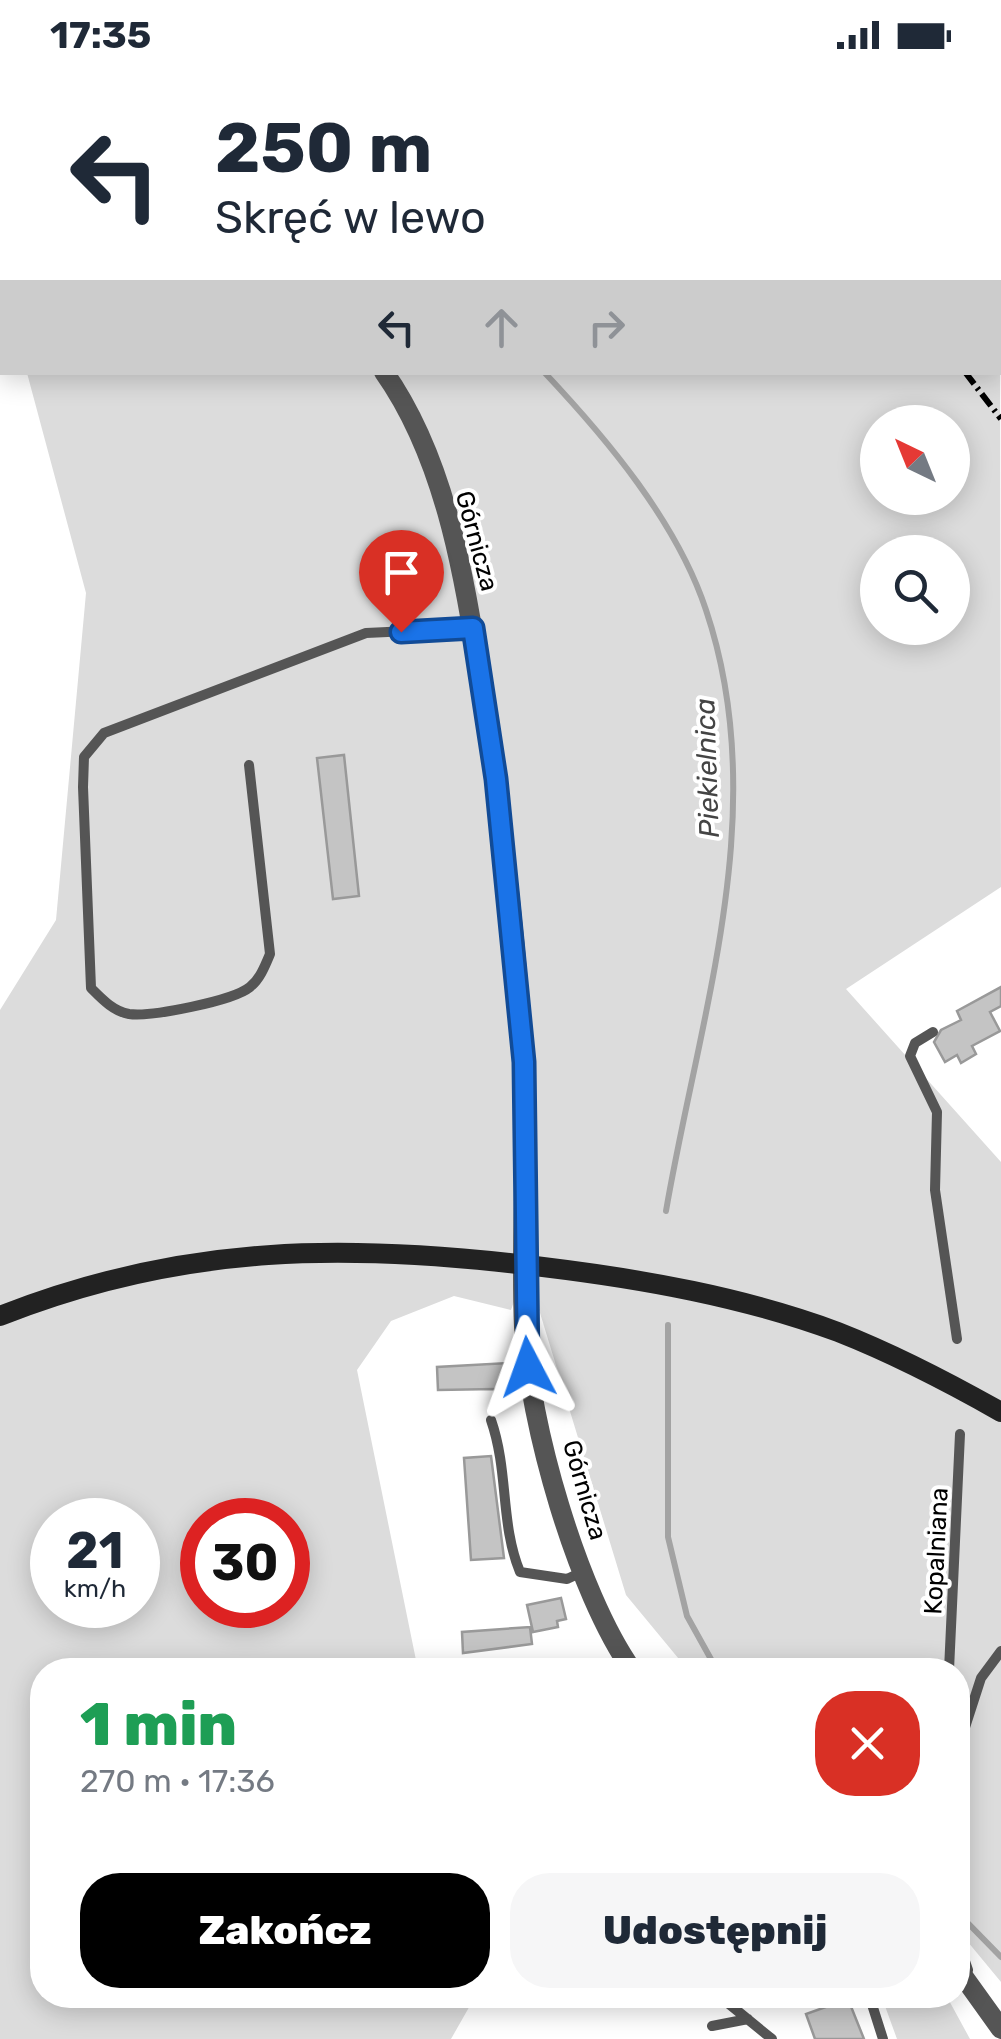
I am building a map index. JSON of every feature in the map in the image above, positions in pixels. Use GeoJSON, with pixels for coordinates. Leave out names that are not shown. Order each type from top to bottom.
{"type":"FeatureCollection","features":[{"type":"Feature","properties":{"kind":"main road"},"geometry":{"type":"LineString","coordinates":[[0,1316],[101,1282],[256,1254],[405,1251],[604,1274],[792,1317],[876,1348],[1001,1412]]}},
{"type":"Feature","properties":{"kind":"street","name":"Górnicza"},"geometry":{"type":"LineString","coordinates":[[386,375],[408,406],[452,530],[473,628],[496,779],[524,1062],[524,1326],[530,1381],[590,1602],[625,1658]]}},
{"type":"Feature","properties":{"kind":"street"},"geometry":{"type":"LineString","coordinates":[[970,1986],[1001,2030]]}},
{"type":"Feature","properties":{"kind":"lane"},"geometry":{"type":"LineString","coordinates":[[249,766],[270,954],[263,970],[251,986],[230,999],[130,1014],[106,1004],[91,988],[83,787],[84,756],[104,732],[366,634],[473,628]]}},
{"type":"Feature","properties":{"kind":"lane"},"geometry":{"type":"LineString","coordinates":[[934,1032],[915,1043],[910,1056],[936,1112],[935,1190],[957,1340]]}},
{"type":"Feature","properties":{"kind":"lane"},"geometry":{"type":"LineString","coordinates":[[491,1420],[506,1474],[510,1549],[520,1572],[567,1578],[583,1572]]}},
{"type":"Feature","properties":{"kind":"lane","name":"Kopalniana"},"geometry":{"type":"LineString","coordinates":[[950,1658],[960,1434]]}},
{"type":"Feature","properties":{"kind":"lane"},"geometry":{"type":"LineString","coordinates":[[970,1712],[981,1678],[1001,1651]]}},
{"type":"Feature","properties":{"kind":"lane"},"geometry":{"type":"LineString","coordinates":[[734,2008],[772,2039]]}},
{"type":"Feature","properties":{"kind":"lane"},"geometry":{"type":"LineString","coordinates":[[873,2008],[883,2039]]}},
{"type":"Feature","properties":{"kind":"lane"},"geometry":{"type":"LineString","coordinates":[[712,2026],[748,2019]]}},
{"type":"Feature","properties":{"kind":"shaded area"},"geometry":{"type":"Polygon","coordinates":[[[28,375],[1000,375],[1001,887],[846,989],[1001,1162],[1001,1982],[970,1945],[970,1658],[678,1658],[626,1595],[526,1267],[511,1310],[454,1296],[391,1321],[357,1370],[416,1658],[30,1658],[30,2008],[469,2008],[451,2039],[0,2039],[0,1010],[56,920],[86,593],[28,375]]]}},
{"type":"Feature","properties":{"kind":"shaded area"},"geometry":{"type":"Polygon","coordinates":[[[886,2008],[953,2008],[970,2039],[897,2039],[886,2008]]]}},
{"type":"Feature","properties":{"kind":"building"},"geometry":{"type":"Polygon","coordinates":[[[344,755],[359,896],[333,899],[317,758],[344,755]]]}},
{"type":"Feature","properties":{"kind":"building"},"geometry":{"type":"Polygon","coordinates":[[[1001,987],[1001,1006],[990,1012],[1000,1031],[972,1046],[976,1054],[961,1063],[957,1055],[945,1062],[934,1042],[941,1030],[961,1020],[957,1011],[1001,987]]]}},
{"type":"Feature","properties":{"kind":"building"},"geometry":{"type":"Polygon","coordinates":[[[508,1363],[510,1393],[495,1394],[495,1389],[438,1390],[437,1367],[508,1363]]]}},
{"type":"Feature","properties":{"kind":"building"},"geometry":{"type":"Polygon","coordinates":[[[491,1456],[504,1558],[471,1560],[464,1458],[491,1456]]]}},
{"type":"Feature","properties":{"kind":"building"},"geometry":{"type":"Polygon","coordinates":[[[561,1598],[566,1619],[557,1621],[558,1627],[533,1632],[527,1605],[561,1598]]]}},
{"type":"Feature","properties":{"kind":"building"},"geometry":{"type":"Polygon","coordinates":[[[530,1627],[532,1644],[463,1653],[462,1632],[530,1627]]]}},
{"type":"Feature","properties":{"kind":"building"},"geometry":{"type":"Polygon","coordinates":[[[823,2008],[852,2008],[864,2039],[815,2039],[806,2014],[823,2008]]]}},
{"type":"Feature","properties":{"kind":"waterway","name":"Piekielnica"},"geometry":{"type":"LineString","coordinates":[[547,375],[638,483],[677,545],[706,610],[725,685],[733,760],[732,835],[724,911],[666,1211]]}},
{"type":"Feature","properties":{"kind":"waterway","name":"Piekielnica"},"geometry":{"type":"LineString","coordinates":[[668,1325],[668,1537],[687,1616],[710,1658]]}},
{"type":"Feature","properties":{"kind":"waterway","name":"Piekielnica"},"geometry":{"type":"LineString","coordinates":[[970,1925],[1001,1957]]}},
{"type":"Feature","properties":{"kind":"railway"},"geometry":{"type":"LineString","coordinates":[[967,375],[1001,419]]}},
{"type":"Feature","properties":{"kind":"route"},"geometry":{"type":"LineString","coordinates":[[401,632],[473,628],[496,779],[524,1062],[524,1326],[528,1367]]}}]}
